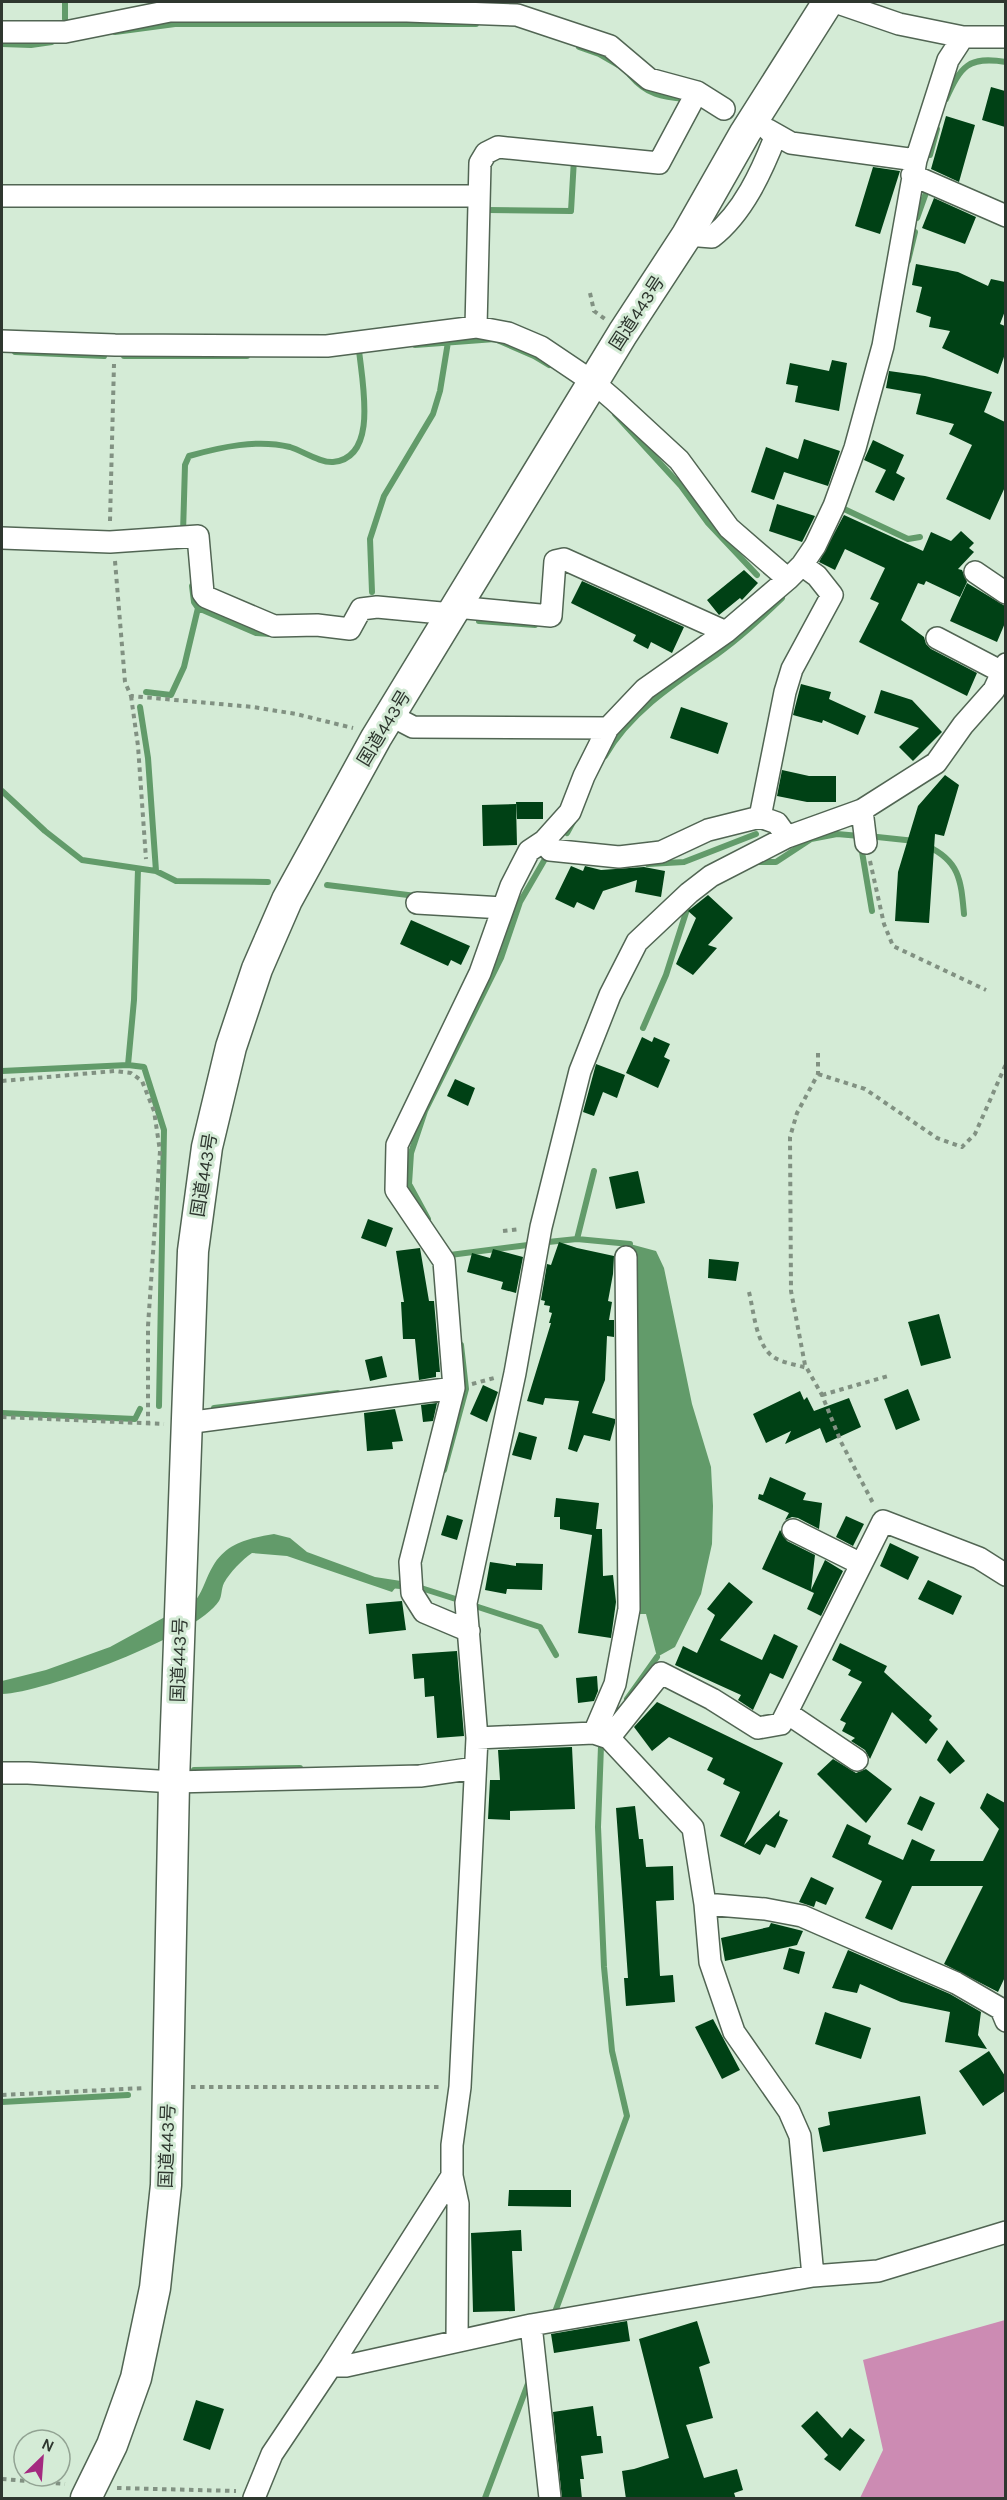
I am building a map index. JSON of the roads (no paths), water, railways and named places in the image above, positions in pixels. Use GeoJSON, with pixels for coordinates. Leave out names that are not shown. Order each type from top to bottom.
{"type":"FeatureCollection","features":[{"type":"Feature","properties":{"kind":"highway","name":"国道443号"},"geometry":{"type":"LineString","coordinates":[[89,2493],[112,2445],[136,2378],[155,2289],[166,2185],[174,1782],[193,1251],[207,1147],[231,1047],[257,969],[287,900],[383,726],[593,382],[687,235],[745,133],[828,2]]}},
{"type":"Feature","properties":{"kind":"street"},"geometry":{"type":"LineString","coordinates":[[835,2],[899,24],[963,37],[1005,37]]}},
{"type":"Feature","properties":{"kind":"street"},"geometry":{"type":"LineString","coordinates":[[2,32],[65,32],[171,11],[407,11],[517,15],[610,46],[650,79],[697,92],[724,109]]}},
{"type":"Feature","properties":{"kind":"street"},"geometry":{"type":"LineString","coordinates":[[469,1631],[424,1612],[412,1593],[410,1562],[454,1388],[444,1261],[396,1190],[397,1145],[480,973],[511,886],[529,851],[544,841],[570,812],[584,776],[608,728],[645,689],[726,632],[795,572],[815,546],[834,506],[855,448],[883,346],[914,168],[948,60],[963,37]]}},
{"type":"Feature","properties":{"kind":"street"},"geometry":{"type":"LineString","coordinates":[[476,327],[478,196],[480,163],[486,153],[498,147],[659,163],[697,92]]}},
{"type":"Feature","properties":{"kind":"street"},"geometry":{"type":"LineString","coordinates":[[687,235],[712,237],[726,226],[763,167],[772,132],[790,143],[914,168],[1005,216]]}},
{"type":"Feature","properties":{"kind":"street"},"geometry":{"type":"LineString","coordinates":[[2,196],[478,196]]}},
{"type":"Feature","properties":{"kind":"street"},"geometry":{"type":"LineString","coordinates":[[2,341],[115,345],[327,346],[476,327],[508,333],[541,347],[593,382],[679,460],[729,528],[795,572],[817,576],[832,595],[792,669],[785,692],[760,817]]}},
{"type":"Feature","properties":{"kind":"street"},"geometry":{"type":"LineString","coordinates":[[2,538],[110,542],[198,536],[203,593],[206,597],[274,626],[350,629],[361,609],[377,607],[551,616],[555,561],[564,559],[726,632]]}},
{"type":"Feature","properties":{"kind":"street"},"geometry":{"type":"LineString","coordinates":[[975,572],[1005,593]]}},
{"type":"Feature","properties":{"kind":"street"},"geometry":{"type":"LineString","coordinates":[[457,2341],[458,2204],[452,2176],[452,2145],[460,2087],[477,1738],[466,1604],[515,1373],[541,1227],[580,1071],[610,995],[637,942],[689,893],[711,876],[787,837],[864,826],[936,763],[963,725],[1002,680],[937,638]]}},
{"type":"Feature","properties":{"kind":"street"},"geometry":{"type":"LineString","coordinates":[[383,726],[608,728]]}},
{"type":"Feature","properties":{"kind":"street"},"geometry":{"type":"LineString","coordinates":[[544,841],[550,850],[619,857],[651,854],[661,852],[708,830],[760,817],[777,824],[787,837]]}},
{"type":"Feature","properties":{"kind":"street"},"geometry":{"type":"LineString","coordinates":[[417,903],[503,908]]}},
{"type":"Feature","properties":{"kind":"street"},"geometry":{"type":"LineString","coordinates":[[602,1736],[615,1684],[629,1609],[626,1257]]}},
{"type":"Feature","properties":{"kind":"street"},"geometry":{"type":"LineString","coordinates":[[186,1423],[454,1388]]}},
{"type":"Feature","properties":{"kind":"street"},"geometry":{"type":"LineString","coordinates":[[477,1738],[602,1736],[661,1673],[712,1699],[758,1728],[782,1724],[883,1521],[979,1558],[1005,1575]]}},
{"type":"Feature","properties":{"kind":"street"},"geometry":{"type":"LineString","coordinates":[[793,1530],[861,1564]]}},
{"type":"Feature","properties":{"kind":"street"},"geometry":{"type":"LineString","coordinates":[[787,1713],[857,1760]]}},
{"type":"Feature","properties":{"kind":"street"},"geometry":{"type":"LineString","coordinates":[[602,1736],[693,1828],[705,1904],[710,1962],[734,2032],[789,2111],[800,2136],[813,2276]]}},
{"type":"Feature","properties":{"kind":"street"},"geometry":{"type":"LineString","coordinates":[[2,1773],[174,1782],[420,1776],[475,1768]]}},
{"type":"Feature","properties":{"kind":"street"},"geometry":{"type":"LineString","coordinates":[[705,1904],[765,1909],[802,1916],[956,1983],[1001,2009],[1005,2021]]}},
{"type":"Feature","properties":{"kind":"street"},"geometry":{"type":"LineString","coordinates":[[256,2495],[272,2454],[332,2366],[452,2176]]}},
{"type":"Feature","properties":{"kind":"street"},"geometry":{"type":"LineString","coordinates":[[332,2366],[346,2366],[531,2325],[813,2276],[878,2271],[1005,2232]]}},
{"type":"Feature","properties":{"kind":"street"},"geometry":{"type":"LineString","coordinates":[[531,2325],[550,2499]]}},
{"type":"Feature","properties":{"kind":"waterway"},"geometry":{"type":"LineString","coordinates":[[65,2],[65,19]]}},
{"type":"Feature","properties":{"kind":"waterway"},"geometry":{"type":"LineString","coordinates":[[115,32],[175,24],[476,24]]}},
{"type":"Feature","properties":{"kind":"waterway"},"geometry":{"type":"LineString","coordinates":[[2,44],[31,45],[52,42]]}},
{"type":"Feature","properties":{"kind":"waterway"},"geometry":{"type":"LineString","coordinates":[[579,47],[599,54],[618,65]]}},
{"type":"Feature","properties":{"kind":"waterway"},"geometry":{"type":"LineString","coordinates":[[946,99],[956,78],[967,66],[983,61],[1006,62]]}},
{"type":"Feature","properties":{"kind":"waterway"},"geometry":{"type":"LineString","coordinates":[[630,75],[636,82],[655,94],[686,99]]}},
{"type":"Feature","properties":{"kind":"waterway"},"geometry":{"type":"LineString","coordinates":[[930,155],[937,129]]}},
{"type":"Feature","properties":{"kind":"waterway"},"geometry":{"type":"LineString","coordinates":[[487,210],[571,211],[574,159],[577,160]]}},
{"type":"Feature","properties":{"kind":"waterway"},"geometry":{"type":"LineString","coordinates":[[917,218],[927,190]]}},
{"type":"Feature","properties":{"kind":"waterway"},"geometry":{"type":"LineString","coordinates":[[908,261],[915,232]]}},
{"type":"Feature","properties":{"kind":"waterway"},"geometry":{"type":"LineString","coordinates":[[415,345],[495,339],[549,365]]}},
{"type":"Feature","properties":{"kind":"waterway"},"geometry":{"type":"LineString","coordinates":[[372,592],[370,539],[384,496],[433,414],[440,391],[448,342]]}},
{"type":"Feature","properties":{"kind":"waterway"},"geometry":{"type":"LineString","coordinates":[[183,533],[185,465],[189,456],[226,447],[265,444],[290,447],[317,459],[333,462],[347,457],[357,447],[364,416],[359,350]]}},
{"type":"Feature","properties":{"kind":"waterway"},"geometry":{"type":"LineString","coordinates":[[15,352],[104,356]]}},
{"type":"Feature","properties":{"kind":"waterway"},"geometry":{"type":"LineString","coordinates":[[124,356],[247,356]]}},
{"type":"Feature","properties":{"kind":"waterway"},"geometry":{"type":"LineString","coordinates":[[615,414],[681,486],[708,523],[757,575]]}},
{"type":"Feature","properties":{"kind":"waterway"},"geometry":{"type":"LineString","coordinates":[[842,508],[908,539],[920,537]]}},
{"type":"Feature","properties":{"kind":"waterway"},"geometry":{"type":"LineString","coordinates":[[192,586],[194,602],[198,608],[256,633],[270,634]]}},
{"type":"Feature","properties":{"kind":"waterway"},"geometry":{"type":"LineString","coordinates":[[605,756],[615,740],[640,712],[733,642],[782,598]]}},
{"type":"Feature","properties":{"kind":"waterway"},"geometry":{"type":"LineString","coordinates":[[146,692],[171,695],[184,667],[198,608]]}},
{"type":"Feature","properties":{"kind":"waterway"},"geometry":{"type":"LineString","coordinates":[[479,621],[535,625]]}},
{"type":"Feature","properties":{"kind":"waterway"},"geometry":{"type":"LineString","coordinates":[[140,707],[148,758],[156,871]]}},
{"type":"Feature","properties":{"kind":"waterway"},"geometry":{"type":"LineString","coordinates":[[2,791],[45,831],[82,860],[156,871],[176,881],[268,882]]}},
{"type":"Feature","properties":{"kind":"waterway"},"geometry":{"type":"LineString","coordinates":[[567,833],[573,822]]}},
{"type":"Feature","properties":{"kind":"waterway"},"geometry":{"type":"LineString","coordinates":[[648,864],[684,862],[756,834]]}},
{"type":"Feature","properties":{"kind":"waterway"},"geometry":{"type":"LineString","coordinates":[[755,862],[776,862],[811,839],[837,834],[860,836]]}},
{"type":"Feature","properties":{"kind":"waterway"},"geometry":{"type":"LineString","coordinates":[[868,836],[915,841]]}},
{"type":"Feature","properties":{"kind":"waterway"},"geometry":{"type":"LineString","coordinates":[[861,846],[872,911]]}},
{"type":"Feature","properties":{"kind":"waterway"},"geometry":{"type":"LineString","coordinates":[[927,846],[946,858],[957,873],[964,914]]}},
{"type":"Feature","properties":{"kind":"waterway"},"geometry":{"type":"LineString","coordinates":[[428,1219],[409,1184],[411,1153],[425,1111],[501,958],[520,902],[545,859],[551,858]]}},
{"type":"Feature","properties":{"kind":"waterway"},"geometry":{"type":"LineString","coordinates":[[128,1065],[134,1000],[138,869]]}},
{"type":"Feature","properties":{"kind":"waterway"},"geometry":{"type":"LineString","coordinates":[[327,885],[416,896]]}},
{"type":"Feature","properties":{"kind":"waterway"},"geometry":{"type":"LineString","coordinates":[[643,1028],[666,975],[689,903]]}},
{"type":"Feature","properties":{"kind":"waterway"},"geometry":{"type":"LineString","coordinates":[[2,1071],[128,1065],[144,1067],[164,1130],[159,1406]]}},
{"type":"Feature","properties":{"kind":"waterway"},"geometry":{"type":"LineString","coordinates":[[577,1239],[594,1171]]}},
{"type":"Feature","properties":{"kind":"waterway"},"geometry":{"type":"LineString","coordinates":[[548,1242],[577,1239],[630,1244]]}},
{"type":"Feature","properties":{"kind":"waterway"},"geometry":{"type":"LineString","coordinates":[[450,1255],[528,1245]]}},
{"type":"Feature","properties":{"kind":"waterway"},"geometry":{"type":"LineString","coordinates":[[444,1470],[466,1389],[461,1345]]}},
{"type":"Feature","properties":{"kind":"waterway"},"geometry":{"type":"LineString","coordinates":[[214,1408],[338,1393]]}},
{"type":"Feature","properties":{"kind":"waterway"},"geometry":{"type":"LineString","coordinates":[[2,1413],[135,1419],[140,1409]]}},
{"type":"Feature","properties":{"kind":"waterway"},"geometry":{"type":"LineString","coordinates":[[390,1585],[421,1588],[462,1601]]}},
{"type":"Feature","properties":{"kind":"waterway"},"geometry":{"type":"LineString","coordinates":[[472,1605],[540,1627],[556,1655]]}},
{"type":"Feature","properties":{"kind":"waterway"},"geometry":{"type":"LineString","coordinates":[[627,1699],[657,1657]]}},
{"type":"Feature","properties":{"kind":"waterway"},"geometry":{"type":"LineString","coordinates":[[555,2312],[627,2116],[612,2051],[604,1967],[598,1827],[601,1746]]}},
{"type":"Feature","properties":{"kind":"waterway"},"geometry":{"type":"LineString","coordinates":[[194,1770],[300,1768]]}},
{"type":"Feature","properties":{"kind":"waterway"},"geometry":{"type":"LineString","coordinates":[[2,2102],[128,2095]]}},
{"type":"Feature","properties":{"kind":"waterway"},"geometry":{"type":"LineString","coordinates":[[485,2498],[529,2381]]}}]}
